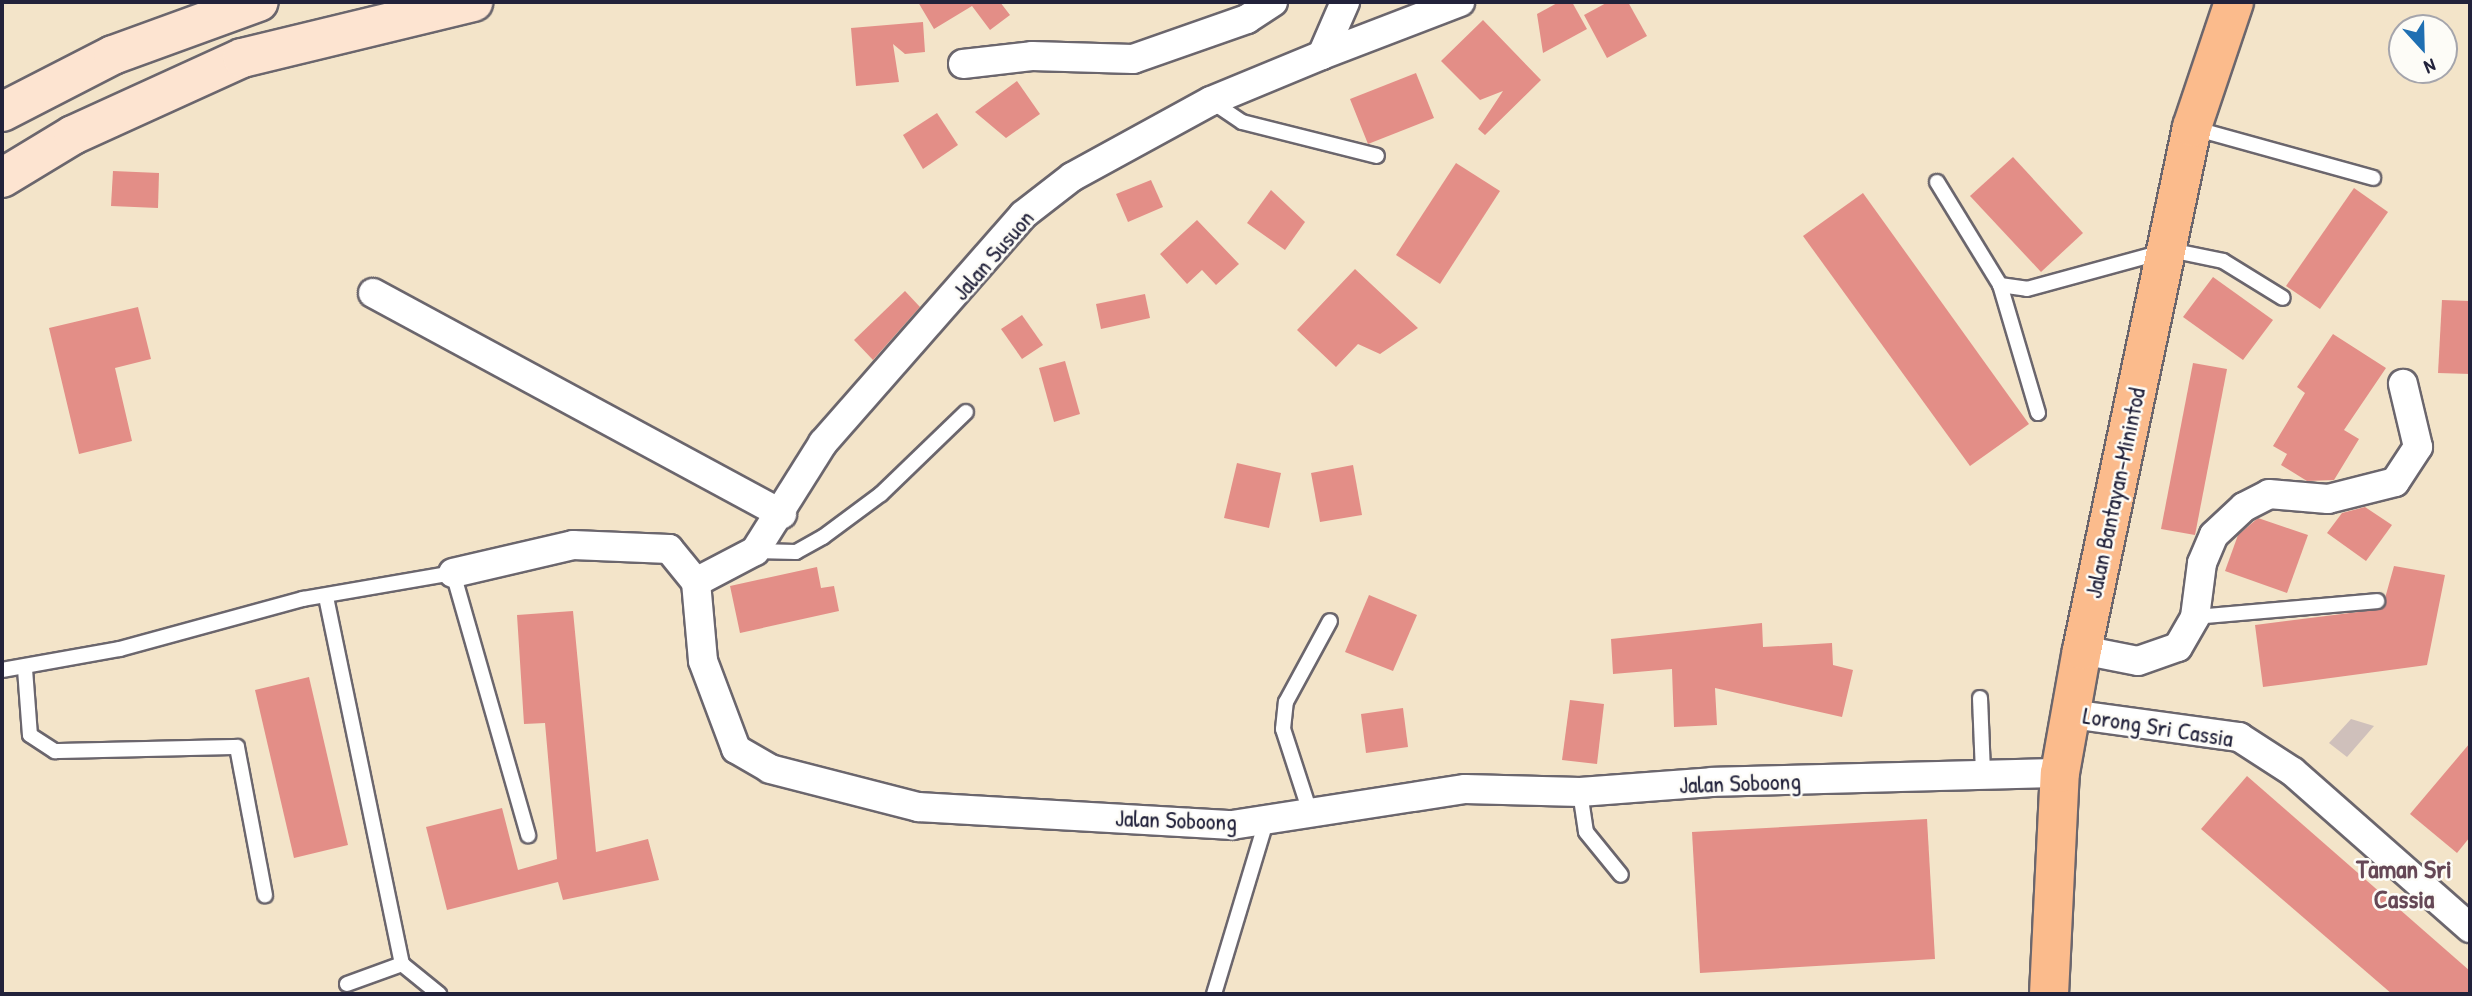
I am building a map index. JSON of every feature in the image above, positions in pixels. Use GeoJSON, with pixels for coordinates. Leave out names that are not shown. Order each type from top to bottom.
{"type":"FeatureCollection","features":[{"type":"Feature","properties":{"kind":"main road"},"geometry":{"type":"LineString","coordinates":[[2,112],[113,55],[259,2]]}},
{"type":"Feature","properties":{"kind":"main road"},"geometry":{"type":"LineString","coordinates":[[2,178],[108,118],[242,58],[473,2]]}},
{"type":"Feature","properties":{"kind":"main road","name":"Jalan Bantayan-Minintod"},"geometry":{"type":"LineString","coordinates":[[2049,994],[2060,773],[2082,650],[2170,250],[2192,127],[2234,2]]}},
{"type":"Feature","properties":{"kind":"street"},"geometry":{"type":"LineString","coordinates":[[963,64],[1032,55],[1133,59],[1247,19],[1273,2]]}},
{"type":"Feature","properties":{"kind":"street"},"geometry":{"type":"LineString","coordinates":[[1322,55],[1345,2]]}},
{"type":"Feature","properties":{"kind":"street","name":"Jalan Susuon"},"geometry":{"type":"LineString","coordinates":[[696,582],[755,551],[782,514],[823,443],[1023,215],[1072,177],[1210,101],[1460,2]]}},
{"type":"Feature","properties":{"kind":"street"},"geometry":{"type":"LineString","coordinates":[[373,293],[782,514]]}},
{"type":"Feature","properties":{"kind":"street"},"geometry":{"type":"LineString","coordinates":[[2082,650],[2138,661],[2178,647],[2195,617],[2202,563],[2214,535],[2244,507],[2269,494],[2328,499],[2372,491],[2395,482],[2414,460],[2418,447],[2403,384]]}},
{"type":"Feature","properties":{"kind":"street"},"geometry":{"type":"LineString","coordinates":[[453,573],[573,545],[633,543],[669,550],[696,582]]}},
{"type":"Feature","properties":{"kind":"street","name":"Jalan Soboong"},"geometry":{"type":"LineString","coordinates":[[696,582],[703,661],[716,707],[736,748],[770,769],[918,807],[1232,825],[1465,789],[1580,792],[1983,773],[2060,773]]}},
{"type":"Feature","properties":{"kind":"street","name":"Lorong Sri Cassia"},"geometry":{"type":"LineString","coordinates":[[2071,714],[2239,737],[2293,772],[2470,928]]}},
{"type":"Feature","properties":{"kind":"lane"},"geometry":{"type":"LineString","coordinates":[[1210,101],[1242,122],[1377,156]]}},
{"type":"Feature","properties":{"kind":"lane"},"geometry":{"type":"LineString","coordinates":[[2192,127],[2373,178]]}},
{"type":"Feature","properties":{"kind":"lane"},"geometry":{"type":"LineString","coordinates":[[1937,182],[2000,285],[2038,413]]}},
{"type":"Feature","properties":{"kind":"lane"},"geometry":{"type":"LineString","coordinates":[[2000,285],[2027,289],[2170,250],[2223,261],[2283,298]]}},
{"type":"Feature","properties":{"kind":"lane"},"geometry":{"type":"LineString","coordinates":[[755,551],[796,552],[823,537],[881,494],[965,412]]}},
{"type":"Feature","properties":{"kind":"lane"},"geometry":{"type":"LineString","coordinates":[[2,670],[25,669],[326,597],[453,573],[527,835]]}},
{"type":"Feature","properties":{"kind":"lane"},"geometry":{"type":"LineString","coordinates":[[326,597],[402,964],[439,994]]}},
{"type":"Feature","properties":{"kind":"lane"},"geometry":{"type":"LineString","coordinates":[[2195,617],[2377,601]]}},
{"type":"Feature","properties":{"kind":"lane"},"geometry":{"type":"LineString","coordinates":[[1310,812],[1283,729],[1286,702],[1330,621]]}},
{"type":"Feature","properties":{"kind":"lane"},"geometry":{"type":"LineString","coordinates":[[25,669],[30,735],[55,751],[237,747],[265,895]]}},
{"type":"Feature","properties":{"kind":"lane"},"geometry":{"type":"LineString","coordinates":[[1980,698],[1983,773]]}},
{"type":"Feature","properties":{"kind":"lane"},"geometry":{"type":"LineString","coordinates":[[1580,792],[1586,832],[1621,874]]}},
{"type":"Feature","properties":{"kind":"lane"},"geometry":{"type":"LineString","coordinates":[[1214,994],[1268,819]]}},
{"type":"Feature","properties":{"kind":"lane"},"geometry":{"type":"LineString","coordinates":[[347,984],[402,964]]}},
{"type":"Feature","properties":{"kind":"shaded area"},"geometry":{"type":"Polygon","coordinates":[[[2351,719],[2374,726],[2347,757],[2329,743],[2351,719]]]}},
{"type":"Feature","properties":{"kind":"building"},"geometry":{"type":"Polygon","coordinates":[[[918,2],[1000,2],[1010,15],[990,30],[972,6],[934,29],[918,2]]]}},
{"type":"Feature","properties":{"kind":"building"},"geometry":{"type":"Polygon","coordinates":[[[1559,2],[1572,2],[1587,29],[1543,53],[1537,14],[1559,2]]]}},
{"type":"Feature","properties":{"kind":"building"},"geometry":{"type":"Polygon","coordinates":[[[1608,2],[1628,2],[1647,36],[1607,58],[1584,15],[1608,2]]]}},
{"type":"Feature","properties":{"kind":"building"},"geometry":{"type":"Polygon","coordinates":[[[1483,20],[1541,80],[1485,135],[1478,129],[1503,91],[1480,100],[1441,61],[1483,20]]]}},
{"type":"Feature","properties":{"kind":"building"},"geometry":{"type":"Polygon","coordinates":[[[923,22],[925,52],[905,54],[893,44],[899,82],[856,86],[851,28],[923,22]]]}},
{"type":"Feature","properties":{"kind":"building"},"geometry":{"type":"Polygon","coordinates":[[[1416,73],[1434,118],[1368,144],[1350,99],[1416,73]]]}},
{"type":"Feature","properties":{"kind":"building"},"geometry":{"type":"Polygon","coordinates":[[[1017,81],[1040,114],[1006,138],[975,112],[1017,81]]]}},
{"type":"Feature","properties":{"kind":"building"},"geometry":{"type":"Polygon","coordinates":[[[937,113],[958,145],[923,169],[903,135],[937,113]]]}},
{"type":"Feature","properties":{"kind":"building"},"geometry":{"type":"Polygon","coordinates":[[[2013,157],[2083,233],[2041,272],[1970,196],[2013,157]]]}},
{"type":"Feature","properties":{"kind":"building"},"geometry":{"type":"Polygon","coordinates":[[[1456,163],[1500,191],[1440,284],[1396,255],[1456,163]]]}},
{"type":"Feature","properties":{"kind":"building"},"geometry":{"type":"Polygon","coordinates":[[[113,171],[159,173],[158,208],[111,206],[113,171]]]}},
{"type":"Feature","properties":{"kind":"building"},"geometry":{"type":"Polygon","coordinates":[[[1151,180],[1163,207],[1128,222],[1116,194],[1151,180]]]}},
{"type":"Feature","properties":{"kind":"building"},"geometry":{"type":"Polygon","coordinates":[[[2354,188],[2388,212],[2320,309],[2286,286],[2354,188]]]}},
{"type":"Feature","properties":{"kind":"building"},"geometry":{"type":"Polygon","coordinates":[[[1271,190],[1305,222],[1285,250],[1247,223],[1271,190]]]}},
{"type":"Feature","properties":{"kind":"building"},"geometry":{"type":"Polygon","coordinates":[[[1863,193],[2029,424],[1970,466],[1803,236],[1863,193]]]}},
{"type":"Feature","properties":{"kind":"building"},"geometry":{"type":"Polygon","coordinates":[[[1197,220],[1239,264],[1216,285],[1202,270],[1187,284],[1160,254],[1197,220]]]}},
{"type":"Feature","properties":{"kind":"building"},"geometry":{"type":"Polygon","coordinates":[[[1355,269],[1418,328],[1380,354],[1358,344],[1336,367],[1297,330],[1355,269]]]}},
{"type":"Feature","properties":{"kind":"building"},"geometry":{"type":"Polygon","coordinates":[[[2213,277],[2273,320],[2243,360],[2183,317],[2213,277]]]}},
{"type":"Feature","properties":{"kind":"building"},"geometry":{"type":"Polygon","coordinates":[[[905,291],[920,307],[873,360],[854,340],[905,291]]]}},
{"type":"Feature","properties":{"kind":"building"},"geometry":{"type":"Polygon","coordinates":[[[1145,294],[1150,318],[1101,329],[1096,304],[1145,294]]]}},
{"type":"Feature","properties":{"kind":"building"},"geometry":{"type":"Polygon","coordinates":[[[2442,300],[2470,301],[2470,374],[2438,373],[2442,300]]]}},
{"type":"Feature","properties":{"kind":"building"},"geometry":{"type":"Polygon","coordinates":[[[138,307],[151,359],[115,368],[132,441],[79,454],[49,328],[138,307]]]}},
{"type":"Feature","properties":{"kind":"building"},"geometry":{"type":"Polygon","coordinates":[[[1022,315],[1043,345],[1022,359],[1001,329],[1022,315]]]}},
{"type":"Feature","properties":{"kind":"building"},"geometry":{"type":"Polygon","coordinates":[[[2333,334],[2386,368],[2344,430],[2359,439],[2334,480],[2307,481],[2281,465],[2287,454],[2273,446],[2305,393],[2297,387],[2333,334]]]}},
{"type":"Feature","properties":{"kind":"building"},"geometry":{"type":"Polygon","coordinates":[[[1065,361],[1080,414],[1054,422],[1039,368],[1065,361]]]}},
{"type":"Feature","properties":{"kind":"building"},"geometry":{"type":"Polygon","coordinates":[[[2193,363],[2227,369],[2195,535],[2161,529],[2193,363]]]}},
{"type":"Feature","properties":{"kind":"building"},"geometry":{"type":"Polygon","coordinates":[[[1237,463],[1281,473],[1269,528],[1224,518],[1237,463]]]}},
{"type":"Feature","properties":{"kind":"building"},"geometry":{"type":"Polygon","coordinates":[[[1353,465],[1362,515],[1320,522],[1311,473],[1353,465]]]}},
{"type":"Feature","properties":{"kind":"building"},"geometry":{"type":"Polygon","coordinates":[[[2365,507],[2392,525],[2366,561],[2327,533],[2342,513],[2365,507]]]}},
{"type":"Feature","properties":{"kind":"building"},"geometry":{"type":"Polygon","coordinates":[[[2258,518],[2308,535],[2287,593],[2225,571],[2238,535],[2258,518]]]}},
{"type":"Feature","properties":{"kind":"building"},"geometry":{"type":"Polygon","coordinates":[[[2394,566],[2445,575],[2427,665],[2263,687],[2255,625],[2382,609],[2394,566]]]}},
{"type":"Feature","properties":{"kind":"building"},"geometry":{"type":"Polygon","coordinates":[[[817,567],[821,588],[834,586],[839,611],[740,633],[730,586],[817,567]]]}},
{"type":"Feature","properties":{"kind":"building"},"geometry":{"type":"Polygon","coordinates":[[[1369,595],[1417,615],[1393,671],[1345,652],[1369,595]]]}},
{"type":"Feature","properties":{"kind":"building"},"geometry":{"type":"Polygon","coordinates":[[[573,611],[596,852],[648,839],[659,880],[563,900],[558,882],[447,910],[426,827],[502,808],[518,870],[557,859],[545,723],[524,724],[517,615],[573,611]]]}},
{"type":"Feature","properties":{"kind":"building"},"geometry":{"type":"Polygon","coordinates":[[[1762,623],[1763,647],[1832,643],[1833,665],[1853,670],[1842,717],[1715,688],[1717,725],[1674,727],[1672,669],[1613,674],[1611,639],[1762,623]]]}},
{"type":"Feature","properties":{"kind":"building"},"geometry":{"type":"Polygon","coordinates":[[[309,677],[348,845],[294,858],[255,690],[309,677]]]}},
{"type":"Feature","properties":{"kind":"building"},"geometry":{"type":"Polygon","coordinates":[[[1570,700],[1604,704],[1597,764],[1562,760],[1570,700]]]}},
{"type":"Feature","properties":{"kind":"building"},"geometry":{"type":"Polygon","coordinates":[[[1403,708],[1408,747],[1366,753],[1361,714],[1403,708]]]}},
{"type":"Feature","properties":{"kind":"building"},"geometry":{"type":"Polygon","coordinates":[[[2470,743],[2470,837],[2457,853],[2410,814],[2470,743]]]}},
{"type":"Feature","properties":{"kind":"building"},"geometry":{"type":"Polygon","coordinates":[[[2247,776],[2470,971],[2470,994],[2392,994],[2201,829],[2247,776]]]}},
{"type":"Feature","properties":{"kind":"building"},"geometry":{"type":"Polygon","coordinates":[[[1927,819],[1935,959],[1700,973],[1692,832],[1927,819]]]}},
{"type":"Feature","properties":{"kind":"district","name":"Taman Sri Cassia"},"geometry":{"type":"Point","coordinates":[2404,884]}}]}
